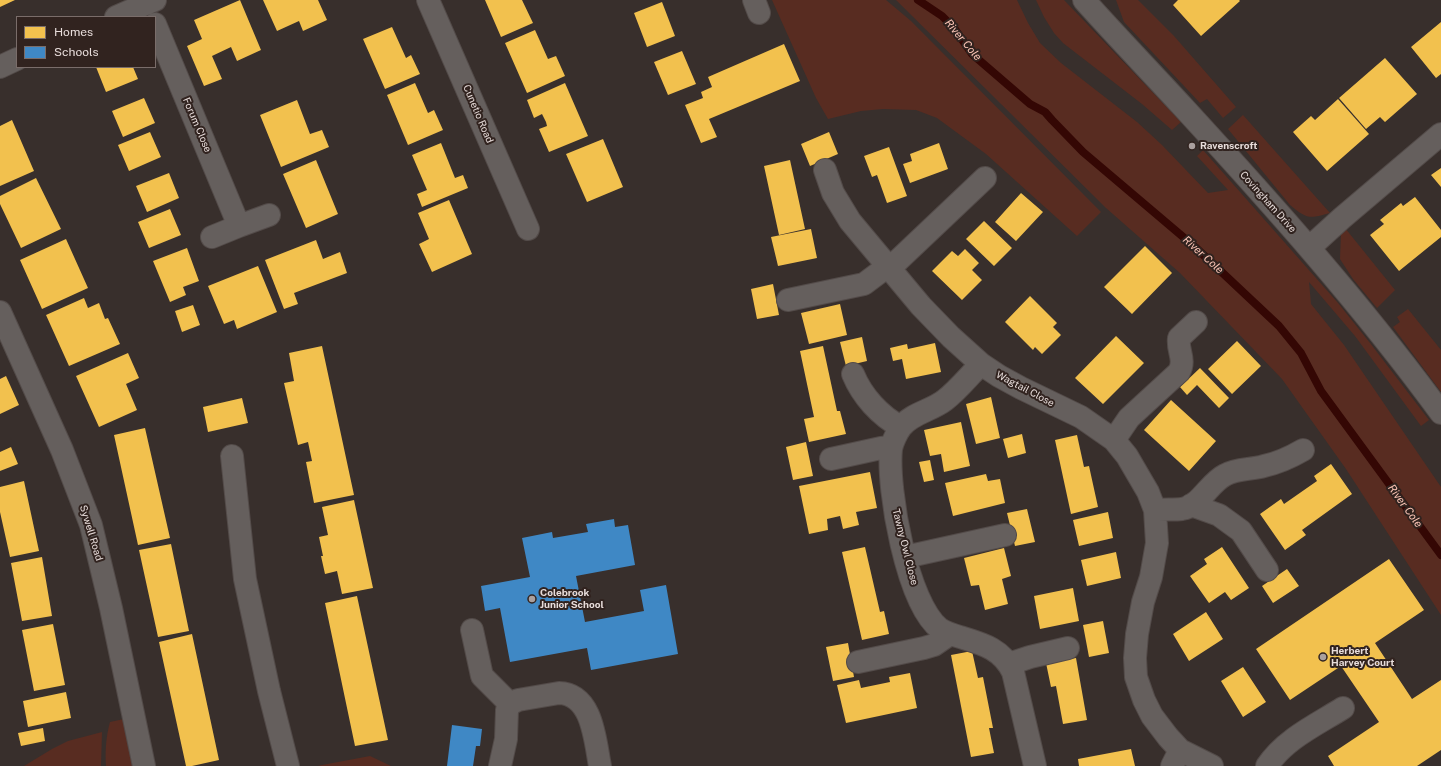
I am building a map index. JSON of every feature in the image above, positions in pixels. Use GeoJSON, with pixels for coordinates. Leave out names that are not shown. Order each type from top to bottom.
{"type":"FeatureCollection","features":[{"type":"Feature","properties":{"kind":"street","name":"Cunetio Road"},"geometry":{"type":"LineString","coordinates":[[428,0],[528,229]]}},
{"type":"Feature","properties":{"kind":"street","name":"Covingham Drive"},"geometry":{"type":"LineString","coordinates":[[1084,0],[1183,106],[1309,248],[1366,315],[1441,413]]}},
{"type":"Feature","properties":{"kind":"street"},"geometry":{"type":"LineString","coordinates":[[120,16],[151,7]]}},
{"type":"Feature","properties":{"kind":"street","name":"Forum Close"},"geometry":{"type":"LineString","coordinates":[[156,26],[239,226]]}},
{"type":"Feature","properties":{"kind":"street"},"geometry":{"type":"LineString","coordinates":[[0,67],[16,59]]}},
{"type":"Feature","properties":{"kind":"street"},"geometry":{"type":"LineString","coordinates":[[1309,248],[1441,134]]}},
{"type":"Feature","properties":{"kind":"street","name":"Wagtail Close"},"geometry":{"type":"LineString","coordinates":[[825,170],[841,208],[850,221],[921,306],[951,337],[981,364],[999,376],[1082,417],[1114,440],[1127,456],[1148,492],[1155,510],[1157,543],[1151,577],[1143,602],[1137,634],[1135,658],[1136,677],[1144,700],[1152,716],[1168,737],[1176,758],[1212,766]]}},
{"type":"Feature","properties":{"kind":"street"},"geometry":{"type":"LineString","coordinates":[[788,300],[864,284],[889,267],[985,178]]}},
{"type":"Feature","properties":{"kind":"street"},"geometry":{"type":"LineString","coordinates":[[212,238],[269,215]]}},
{"type":"Feature","properties":{"kind":"street"},"geometry":{"type":"LineString","coordinates":[[1114,440],[1130,418],[1180,372],[1183,365],[1178,343],[1179,338],[1196,322]]}},
{"type":"Feature","properties":{"kind":"street","name":"Sywell Road"},"geometry":{"type":"LineString","coordinates":[[3,325],[62,450],[91,525],[111,608],[144,766]]}},
{"type":"Feature","properties":{"kind":"street","name":"Tawny Owl Close"},"geometry":{"type":"LineString","coordinates":[[981,364],[944,401],[911,418],[901,427],[891,447],[891,480],[894,505],[910,577],[926,612],[933,622],[941,629],[950,634],[985,645],[1003,657],[1009,664]]}},
{"type":"Feature","properties":{"kind":"street"},"geometry":{"type":"LineString","coordinates":[[854,374],[862,391],[878,410],[889,421],[901,427]]}},
{"type":"Feature","properties":{"kind":"street"},"geometry":{"type":"LineString","coordinates":[[831,459],[891,447]]}},
{"type":"Feature","properties":{"kind":"street"},"geometry":{"type":"LineString","coordinates":[[1155,510],[1183,509],[1191,505],[1225,474],[1235,470],[1262,467],[1303,450]]}},
{"type":"Feature","properties":{"kind":"street"},"geometry":{"type":"LineString","coordinates":[[232,456],[245,579],[269,691],[288,766]]}},
{"type":"Feature","properties":{"kind":"street"},"geometry":{"type":"LineString","coordinates":[[1191,505],[1219,515],[1241,531],[1267,570]]}},
{"type":"Feature","properties":{"kind":"street"},"geometry":{"type":"LineString","coordinates":[[905,557],[1005,535]]}},
{"type":"Feature","properties":{"kind":"street"},"geometry":{"type":"LineString","coordinates":[[472,630],[482,676],[510,704]]}},
{"type":"Feature","properties":{"kind":"street"},"geometry":{"type":"LineString","coordinates":[[858,662],[934,645],[950,634]]}},
{"type":"Feature","properties":{"kind":"street"},"geometry":{"type":"LineString","coordinates":[[1034,766],[1013,672],[1009,664],[1030,657],[1068,648]]}},
{"type":"Feature","properties":{"kind":"street"},"geometry":{"type":"LineString","coordinates":[[500,766],[506,739],[507,710],[510,704],[518,700],[559,693],[565,693],[572,697],[587,712],[592,722],[600,766]]}},
{"type":"Feature","properties":{"kind":"street"},"geometry":{"type":"LineString","coordinates":[[1268,766],[1284,746],[1300,734],[1343,708]]}},
{"type":"Feature","properties":{"kind":"shaded area"},"geometry":{"type":"Polygon","coordinates":[[[772,0],[886,0],[911,21],[1101,212],[1077,236],[986,154],[937,118],[916,110],[883,109],[861,111],[828,119],[816,98],[772,0]]]}},
{"type":"Feature","properties":{"kind":"shaded area"},"geometry":{"type":"Polygon","coordinates":[[[896,0],[1017,0],[1040,43],[1061,63],[1137,122],[1162,145],[1208,193],[1228,190],[1197,156],[1203,150],[1338,303],[1429,420],[1421,426],[1355,336],[1309,282],[1311,304],[1344,345],[1441,487],[1441,615],[1346,469],[1282,379],[1180,273],[1106,208],[896,0]]]}},
{"type":"Feature","properties":{"kind":"shaded area"},"geometry":{"type":"Polygon","coordinates":[[[1036,0],[1064,0],[1181,122],[1172,130],[1142,104],[1063,43],[1054,33],[1036,0]]]}},
{"type":"Feature","properties":{"kind":"shaded area"},"geometry":{"type":"Polygon","coordinates":[[[1116,0],[1138,0],[1174,36],[1236,107],[1223,118],[1207,99],[1200,103],[1124,22],[1116,0]]]}},
{"type":"Feature","properties":{"kind":"shaded area"},"geometry":{"type":"Polygon","coordinates":[[[1243,115],[1330,213],[1313,217],[1308,216],[1300,213],[1290,205],[1228,129],[1243,115]]]}},
{"type":"Feature","properties":{"kind":"shaded area"},"geometry":{"type":"Polygon","coordinates":[[[1345,228],[1395,290],[1377,308],[1353,279],[1340,259],[1341,233],[1345,228]]]}},
{"type":"Feature","properties":{"kind":"shaded area"},"geometry":{"type":"Polygon","coordinates":[[[1408,309],[1441,350],[1441,392],[1393,327],[1400,322],[1397,317],[1408,309]]]}},
{"type":"Feature","properties":{"kind":"shaded area"},"geometry":{"type":"Polygon","coordinates":[[[124,719],[133,766],[106,766],[106,744],[110,722],[124,719]]]}},
{"type":"Feature","properties":{"kind":"shaded area"},"geometry":{"type":"Polygon","coordinates":[[[102,732],[101,766],[24,766],[68,741],[102,732]]]}},
{"type":"Feature","properties":{"kind":"shaded area"},"geometry":{"type":"Polygon","coordinates":[[[370,756],[391,766],[318,766],[322,765],[370,756]]]}},
{"type":"Feature","properties":{"kind":"building: Homes"},"geometry":{"type":"Polygon","coordinates":[[[0,0],[15,0],[0,7],[0,0]]]}},
{"type":"Feature","properties":{"kind":"building: Homes"},"geometry":{"type":"Polygon","coordinates":[[[240,0],[261,50],[237,61],[231,47],[212,56],[222,79],[204,86],[187,46],[202,39],[194,20],[240,0]]]}},
{"type":"Feature","properties":{"kind":"building: Homes"},"geometry":{"type":"Polygon","coordinates":[[[263,0],[318,0],[327,20],[303,31],[299,21],[277,31],[263,0]]]}},
{"type":"Feature","properties":{"kind":"building: Homes"},"geometry":{"type":"Polygon","coordinates":[[[485,0],[522,0],[533,23],[501,37],[485,0]]]}},
{"type":"Feature","properties":{"kind":"building: Homes"},"geometry":{"type":"Polygon","coordinates":[[[1178,0],[1240,1],[1201,36],[1173,5],[1178,0]]]}},
{"type":"Feature","properties":{"kind":"building: Homes"},"geometry":{"type":"Polygon","coordinates":[[[662,2],[675,36],[647,47],[634,13],[662,2]]]}},
{"type":"Feature","properties":{"kind":"building: Homes"},"geometry":{"type":"Polygon","coordinates":[[[1441,22],[1441,74],[1436,78],[1411,47],[1441,22]]]}},
{"type":"Feature","properties":{"kind":"building: Homes"},"geometry":{"type":"Polygon","coordinates":[[[392,27],[406,58],[411,55],[420,74],[385,89],[363,39],[392,27]]]}},
{"type":"Feature","properties":{"kind":"building: Homes"},"geometry":{"type":"Polygon","coordinates":[[[535,30],[548,59],[556,56],[565,76],[527,93],[505,43],[535,30]]]}},
{"type":"Feature","properties":{"kind":"building: Homes"},"geometry":{"type":"Polygon","coordinates":[[[784,44],[800,81],[709,119],[717,137],[701,143],[685,105],[703,98],[701,92],[712,87],[708,77],[784,44]]]}},
{"type":"Feature","properties":{"kind":"building: Homes"},"geometry":{"type":"Polygon","coordinates":[[[682,51],[696,84],[668,95],[654,62],[682,51]]]}},
{"type":"Feature","properties":{"kind":"building: Homes"},"geometry":{"type":"Polygon","coordinates":[[[1385,58],[1417,94],[1385,122],[1380,117],[1366,129],[1339,98],[1385,58]]]}},
{"type":"Feature","properties":{"kind":"building: Homes"},"geometry":{"type":"Polygon","coordinates":[[[96,68],[133,68],[138,79],[106,92],[96,68]]]}},
{"type":"Feature","properties":{"kind":"building: Homes"},"geometry":{"type":"Polygon","coordinates":[[[415,83],[428,113],[434,110],[443,130],[408,145],[387,95],[415,83]]]}},
{"type":"Feature","properties":{"kind":"building: Homes"},"geometry":{"type":"Polygon","coordinates":[[[565,83],[588,136],[549,152],[539,129],[547,126],[546,122],[542,114],[534,118],[527,100],[565,83]]]}},
{"type":"Feature","properties":{"kind":"building: Homes"},"geometry":{"type":"Polygon","coordinates":[[[144,98],[155,123],[123,137],[112,111],[144,98]]]}},
{"type":"Feature","properties":{"kind":"building: Homes"},"geometry":{"type":"Polygon","coordinates":[[[1338,99],[1369,134],[1327,171],[1293,132],[1311,116],[1315,120],[1338,99]]]}},
{"type":"Feature","properties":{"kind":"building: Homes"},"geometry":{"type":"Polygon","coordinates":[[[297,100],[310,134],[322,130],[329,147],[281,167],[260,115],[297,100]]]}},
{"type":"Feature","properties":{"kind":"building: Homes"},"geometry":{"type":"Polygon","coordinates":[[[12,120],[34,171],[0,186],[0,126],[12,120]]]}},
{"type":"Feature","properties":{"kind":"building: Homes"},"geometry":{"type":"Polygon","coordinates":[[[150,132],[161,157],[129,171],[118,145],[150,132]]]}},
{"type":"Feature","properties":{"kind":"building: Homes"},"geometry":{"type":"Polygon","coordinates":[[[829,132],[838,154],[810,166],[801,144],[829,132]]]}},
{"type":"Feature","properties":{"kind":"building: Homes"},"geometry":{"type":"Polygon","coordinates":[[[603,139],[623,187],[587,202],[566,154],[603,139]]]}},
{"type":"Feature","properties":{"kind":"building: Homes"},"geometry":{"type":"Polygon","coordinates":[[[441,143],[455,178],[463,175],[468,188],[422,207],[417,194],[427,190],[412,155],[441,143]]]}},
{"type":"Feature","properties":{"kind":"building: Homes"},"geometry":{"type":"Polygon","coordinates":[[[939,143],[948,169],[910,183],[903,164],[912,161],[910,154],[939,143]]]}},
{"type":"Feature","properties":{"kind":"building: Homes"},"geometry":{"type":"Polygon","coordinates":[[[889,147],[907,196],[887,203],[877,175],[872,177],[864,156],[889,147]]]}},
{"type":"Feature","properties":{"kind":"building: Homes"},"geometry":{"type":"Polygon","coordinates":[[[316,160],[338,214],[306,228],[283,174],[316,160]]]}},
{"type":"Feature","properties":{"kind":"building: Homes"},"geometry":{"type":"Polygon","coordinates":[[[790,160],[805,229],[779,235],[764,166],[790,160]]]}},
{"type":"Feature","properties":{"kind":"building: Homes"},"geometry":{"type":"Polygon","coordinates":[[[1441,168],[1441,187],[1431,175],[1441,168]]]}},
{"type":"Feature","properties":{"kind":"building: Homes"},"geometry":{"type":"Polygon","coordinates":[[[169,173],[179,198],[147,212],[136,186],[169,173]]]}},
{"type":"Feature","properties":{"kind":"building: Homes"},"geometry":{"type":"Polygon","coordinates":[[[36,178],[61,229],[21,248],[0,204],[0,196],[36,178]]]}},
{"type":"Feature","properties":{"kind":"building: Homes"},"geometry":{"type":"Polygon","coordinates":[[[1021,193],[1043,212],[1016,241],[995,222],[1021,193]]]}},
{"type":"Feature","properties":{"kind":"building: Homes"},"geometry":{"type":"Polygon","coordinates":[[[1415,197],[1441,230],[1441,237],[1399,271],[1370,235],[1384,224],[1380,220],[1401,203],[1403,206],[1415,197]]]}},
{"type":"Feature","properties":{"kind":"building: Homes"},"geometry":{"type":"Polygon","coordinates":[[[449,200],[472,254],[432,272],[419,244],[429,239],[418,213],[449,200]]]}},
{"type":"Feature","properties":{"kind":"building: Homes"},"geometry":{"type":"Polygon","coordinates":[[[170,209],[181,235],[149,248],[138,222],[170,209]]]}},
{"type":"Feature","properties":{"kind":"building: Homes"},"geometry":{"type":"Polygon","coordinates":[[[984,221],[1012,248],[994,266],[966,239],[984,221]]]}},
{"type":"Feature","properties":{"kind":"building: Homes"},"geometry":{"type":"Polygon","coordinates":[[[811,229],[817,258],[778,266],[771,237],[811,229]]]}},
{"type":"Feature","properties":{"kind":"building: Homes"},"geometry":{"type":"Polygon","coordinates":[[[66,239],[88,288],[42,309],[20,260],[66,239]]]}},
{"type":"Feature","properties":{"kind":"building: Homes"},"geometry":{"type":"Polygon","coordinates":[[[316,240],[323,259],[340,252],[347,273],[294,293],[298,304],[284,309],[265,260],[316,240]]]}},
{"type":"Feature","properties":{"kind":"building: Homes"},"geometry":{"type":"Polygon","coordinates":[[[1145,246],[1172,273],[1132,314],[1104,287],[1145,246]]]}},
{"type":"Feature","properties":{"kind":"building: Homes"},"geometry":{"type":"Polygon","coordinates":[[[187,248],[199,281],[183,287],[186,295],[170,302],[153,261],[187,248]]]}},
{"type":"Feature","properties":{"kind":"building: Homes"},"geometry":{"type":"Polygon","coordinates":[[[965,249],[979,263],[972,270],[982,280],[962,300],[932,271],[952,251],[958,256],[965,249]]]}},
{"type":"Feature","properties":{"kind":"building: Homes"},"geometry":{"type":"Polygon","coordinates":[[[258,266],[277,312],[237,329],[234,320],[224,324],[208,286],[258,266]]]}},
{"type":"Feature","properties":{"kind":"building: Homes"},"geometry":{"type":"Polygon","coordinates":[[[773,284],[779,315],[757,319],[751,289],[773,284]]]}},
{"type":"Feature","properties":{"kind":"building: Homes"},"geometry":{"type":"Polygon","coordinates":[[[1030,296],[1057,323],[1053,327],[1061,335],[1042,354],[1035,347],[1033,350],[1005,322],[1030,296]]]}},
{"type":"Feature","properties":{"kind":"building: Homes"},"geometry":{"type":"Polygon","coordinates":[[[84,298],[88,308],[99,303],[105,319],[108,318],[120,344],[69,366],[46,315],[84,298]]]}},
{"type":"Feature","properties":{"kind":"building: Homes"},"geometry":{"type":"Polygon","coordinates":[[[840,304],[847,335],[809,344],[801,313],[840,304]]]}},
{"type":"Feature","properties":{"kind":"building: Homes"},"geometry":{"type":"Polygon","coordinates":[[[193,305],[200,325],[182,332],[175,311],[193,305]]]}},
{"type":"Feature","properties":{"kind":"building: Homes"},"geometry":{"type":"Polygon","coordinates":[[[1116,336],[1144,363],[1103,404],[1075,378],[1116,336]]]}},
{"type":"Feature","properties":{"kind":"building: Homes"},"geometry":{"type":"Polygon","coordinates":[[[862,337],[867,361],[846,366],[840,342],[862,337]]]}},
{"type":"Feature","properties":{"kind":"building: Homes"},"geometry":{"type":"Polygon","coordinates":[[[1237,341],[1261,366],[1232,394],[1208,369],[1237,341]]]}},
{"type":"Feature","properties":{"kind":"building: Homes"},"geometry":{"type":"Polygon","coordinates":[[[935,343],[941,372],[906,379],[902,359],[893,361],[890,348],[907,344],[908,349],[935,343]]]}},
{"type":"Feature","properties":{"kind":"building: Homes"},"geometry":{"type":"Polygon","coordinates":[[[322,346],[354,495],[314,503],[306,462],[312,461],[308,442],[298,445],[284,383],[294,381],[289,353],[322,346]]]}},
{"type":"Feature","properties":{"kind":"building: Homes"},"geometry":{"type":"Polygon","coordinates":[[[823,346],[837,411],[840,411],[846,434],[809,442],[804,419],[814,417],[800,351],[823,346]]]}},
{"type":"Feature","properties":{"kind":"building: Homes"},"geometry":{"type":"Polygon","coordinates":[[[128,353],[139,378],[126,384],[137,410],[99,427],[76,376],[128,353]]]}},
{"type":"Feature","properties":{"kind":"building: Homes"},"geometry":{"type":"Polygon","coordinates":[[[1200,368],[1229,398],[1219,408],[1197,385],[1187,395],[1180,387],[1200,368]]]}},
{"type":"Feature","properties":{"kind":"building: Homes"},"geometry":{"type":"Polygon","coordinates":[[[6,376],[19,405],[0,414],[0,379],[6,376]]]}},
{"type":"Feature","properties":{"kind":"building: Homes"},"geometry":{"type":"Polygon","coordinates":[[[991,397],[1000,438],[976,444],[966,404],[991,397]]]}},
{"type":"Feature","properties":{"kind":"building: Homes"},"geometry":{"type":"Polygon","coordinates":[[[242,398],[248,423],[208,432],[203,407],[242,398]]]}},
{"type":"Feature","properties":{"kind":"building: Homes"},"geometry":{"type":"Polygon","coordinates":[[[1171,400],[1216,441],[1189,471],[1144,430],[1171,400]]]}},
{"type":"Feature","properties":{"kind":"building: Homes"},"geometry":{"type":"Polygon","coordinates":[[[961,422],[970,466],[944,472],[941,454],[930,456],[924,430],[961,422]]]}},
{"type":"Feature","properties":{"kind":"building: Homes"},"geometry":{"type":"Polygon","coordinates":[[[145,428],[170,538],[138,545],[114,435],[145,428]]]}},
{"type":"Feature","properties":{"kind":"building: Homes"},"geometry":{"type":"Polygon","coordinates":[[[1022,434],[1026,453],[1008,458],[1003,439],[1022,434]]]}},
{"type":"Feature","properties":{"kind":"building: Homes"},"geometry":{"type":"Polygon","coordinates":[[[1077,435],[1084,467],[1089,466],[1098,507],[1071,514],[1055,440],[1077,435]]]}},
{"type":"Feature","properties":{"kind":"building: Homes"},"geometry":{"type":"Polygon","coordinates":[[[806,442],[813,476],[793,480],[786,447],[806,442]]]}},
{"type":"Feature","properties":{"kind":"building: Homes"},"geometry":{"type":"Polygon","coordinates":[[[11,447],[18,464],[0,471],[0,452],[11,447]]]}},
{"type":"Feature","properties":{"kind":"building: Homes"},"geometry":{"type":"Polygon","coordinates":[[[930,460],[934,480],[924,482],[919,462],[930,460]]]}},
{"type":"Feature","properties":{"kind":"building: Homes"},"geometry":{"type":"Polygon","coordinates":[[[1331,464],[1352,494],[1302,530],[1306,535],[1285,550],[1260,514],[1281,499],[1284,504],[1317,481],[1314,476],[1331,464]]]}},
{"type":"Feature","properties":{"kind":"building: Homes"},"geometry":{"type":"Polygon","coordinates":[[[870,472],[877,508],[856,512],[859,525],[843,529],[840,516],[827,519],[828,530],[809,534],[799,486],[870,472]]]}},
{"type":"Feature","properties":{"kind":"building: Homes"},"geometry":{"type":"Polygon","coordinates":[[[986,474],[988,481],[1000,479],[1005,503],[953,516],[945,483],[986,474]]]}},
{"type":"Feature","properties":{"kind":"building: Homes"},"geometry":{"type":"Polygon","coordinates":[[[24,481],[39,551],[10,557],[0,512],[0,487],[24,481]]]}},
{"type":"Feature","properties":{"kind":"building: Homes"},"geometry":{"type":"Polygon","coordinates":[[[354,500],[373,588],[342,594],[337,571],[325,574],[319,537],[328,535],[322,507],[354,500]]]}},
{"type":"Feature","properties":{"kind":"building: Homes"},"geometry":{"type":"Polygon","coordinates":[[[1027,509],[1035,542],[1015,546],[1007,513],[1027,509]]]}},
{"type":"Feature","properties":{"kind":"building: Homes"},"geometry":{"type":"Polygon","coordinates":[[[1108,512],[1113,538],[1079,546],[1073,520],[1108,512]]]}},
{"type":"Feature","properties":{"kind":"building: Homes"},"geometry":{"type":"Polygon","coordinates":[[[171,544],[189,631],[158,637],[139,550],[171,544]]]}},
{"type":"Feature","properties":{"kind":"building: Homes"},"geometry":{"type":"Polygon","coordinates":[[[865,547],[880,612],[884,611],[889,634],[862,640],[842,552],[865,547]]]}},
{"type":"Feature","properties":{"kind":"building: Homes"},"geometry":{"type":"Polygon","coordinates":[[[1222,547],[1249,588],[1231,600],[1225,592],[1209,603],[1190,576],[1207,564],[1204,559],[1222,547]]]}},
{"type":"Feature","properties":{"kind":"building: Homes"},"geometry":{"type":"Polygon","coordinates":[[[1004,548],[1011,576],[1002,579],[1008,604],[985,610],[979,585],[971,586],[964,558],[1004,548]]]}},
{"type":"Feature","properties":{"kind":"building: Homes"},"geometry":{"type":"Polygon","coordinates":[[[1116,552],[1121,578],[1087,586],[1081,560],[1116,552]]]}},
{"type":"Feature","properties":{"kind":"building: Homes"},"geometry":{"type":"Polygon","coordinates":[[[42,557],[52,616],[22,621],[11,563],[42,557]]]}},
{"type":"Feature","properties":{"kind":"building: Homes","name":"Herbert Harvey Court"},"geometry":{"type":"Polygon","coordinates":[[[1389,559],[1424,610],[1375,643],[1412,699],[1441,680],[1441,750],[1417,766],[1334,766],[1328,756],[1379,722],[1341,666],[1290,700],[1256,649],[1389,559]]]}},
{"type":"Feature","properties":{"kind":"building: Homes"},"geometry":{"type":"Polygon","coordinates":[[[1287,569],[1299,586],[1273,603],[1262,586],[1287,569]]]}},
{"type":"Feature","properties":{"kind":"building: Homes"},"geometry":{"type":"Polygon","coordinates":[[[1073,588],[1079,621],[1040,629],[1034,596],[1073,588]]]}},
{"type":"Feature","properties":{"kind":"building: Homes"},"geometry":{"type":"Polygon","coordinates":[[[357,596],[388,740],[355,746],[325,603],[357,596]]]}},
{"type":"Feature","properties":{"kind":"building: Homes"},"geometry":{"type":"Polygon","coordinates":[[[1206,612],[1223,639],[1189,661],[1173,634],[1206,612]]]}},
{"type":"Feature","properties":{"kind":"building: Homes"},"geometry":{"type":"Polygon","coordinates":[[[1103,621],[1109,653],[1089,657],[1083,625],[1103,621]]]}},
{"type":"Feature","properties":{"kind":"building: Homes"},"geometry":{"type":"Polygon","coordinates":[[[53,624],[65,685],[34,691],[22,630],[53,624]]]}},
{"type":"Feature","properties":{"kind":"building: Homes"},"geometry":{"type":"Polygon","coordinates":[[[192,634],[219,760],[186,766],[159,642],[192,634]]]}},
{"type":"Feature","properties":{"kind":"building: Homes"},"geometry":{"type":"Polygon","coordinates":[[[848,643],[854,677],[833,681],[826,647],[848,643]]]}},
{"type":"Feature","properties":{"kind":"building: Homes"},"geometry":{"type":"Polygon","coordinates":[[[972,651],[978,678],[983,677],[993,728],[989,728],[994,753],[971,757],[951,655],[972,651]]]}},
{"type":"Feature","properties":{"kind":"building: Homes"},"geometry":{"type":"Polygon","coordinates":[[[1076,658],[1087,720],[1063,724],[1056,686],[1051,687],[1046,663],[1076,658]]]}},
{"type":"Feature","properties":{"kind":"building: Homes"},"geometry":{"type":"Polygon","coordinates":[[[1243,667],[1266,702],[1243,717],[1221,681],[1243,667]]]}},
{"type":"Feature","properties":{"kind":"building: Homes"},"geometry":{"type":"Polygon","coordinates":[[[910,673],[917,708],[846,723],[837,685],[859,680],[861,688],[890,682],[889,677],[910,673]]]}},
{"type":"Feature","properties":{"kind":"building: Homes"},"geometry":{"type":"Polygon","coordinates":[[[66,692],[71,718],[28,727],[23,701],[66,692]]]}},
{"type":"Feature","properties":{"kind":"building: Homes"},"geometry":{"type":"Polygon","coordinates":[[[43,728],[45,741],[21,746],[18,733],[43,728]]]}},
{"type":"Feature","properties":{"kind":"building: Homes"},"geometry":{"type":"Polygon","coordinates":[[[1131,749],[1135,766],[1079,766],[1078,759],[1131,749]]]}},
{"type":"Feature","properties":{"kind":"building: Schools","name":"Colebrook Junior School"},"geometry":{"type":"Polygon","coordinates":[[[614,519],[615,527],[628,525],[635,565],[576,576],[585,622],[644,611],[640,590],[666,585],[678,654],[591,670],[587,648],[510,662],[500,608],[485,611],[481,586],[530,577],[522,538],[552,532],[553,538],[588,532],[586,524],[614,519]]]}},
{"type":"Feature","properties":{"kind":"building: Schools"},"geometry":{"type":"Polygon","coordinates":[[[452,725],[482,729],[480,746],[476,746],[473,766],[447,766],[452,725]]]}},
{"type":"Feature","properties":{"kind":"waterway","name":"River Cole"},"geometry":{"type":"LineString","coordinates":[[918,0],[942,16],[954,28],[972,54],[1030,104],[1045,112],[1083,152],[1195,247],[1279,326],[1301,353],[1321,391],[1441,555]]}},
{"type":"Feature","properties":{"kind":"place","name":"Ravenscroft"},"geometry":{"type":"Point","coordinates":[1192,146]}},
{"type":"Feature","properties":{"kind":"place","name":"Colebrook Junior School"},"geometry":{"type":"Point","coordinates":[532,599]}},
{"type":"Feature","properties":{"kind":"place","name":"Herbert Harvey Court"},"geometry":{"type":"Point","coordinates":[1323,657]}}]}
